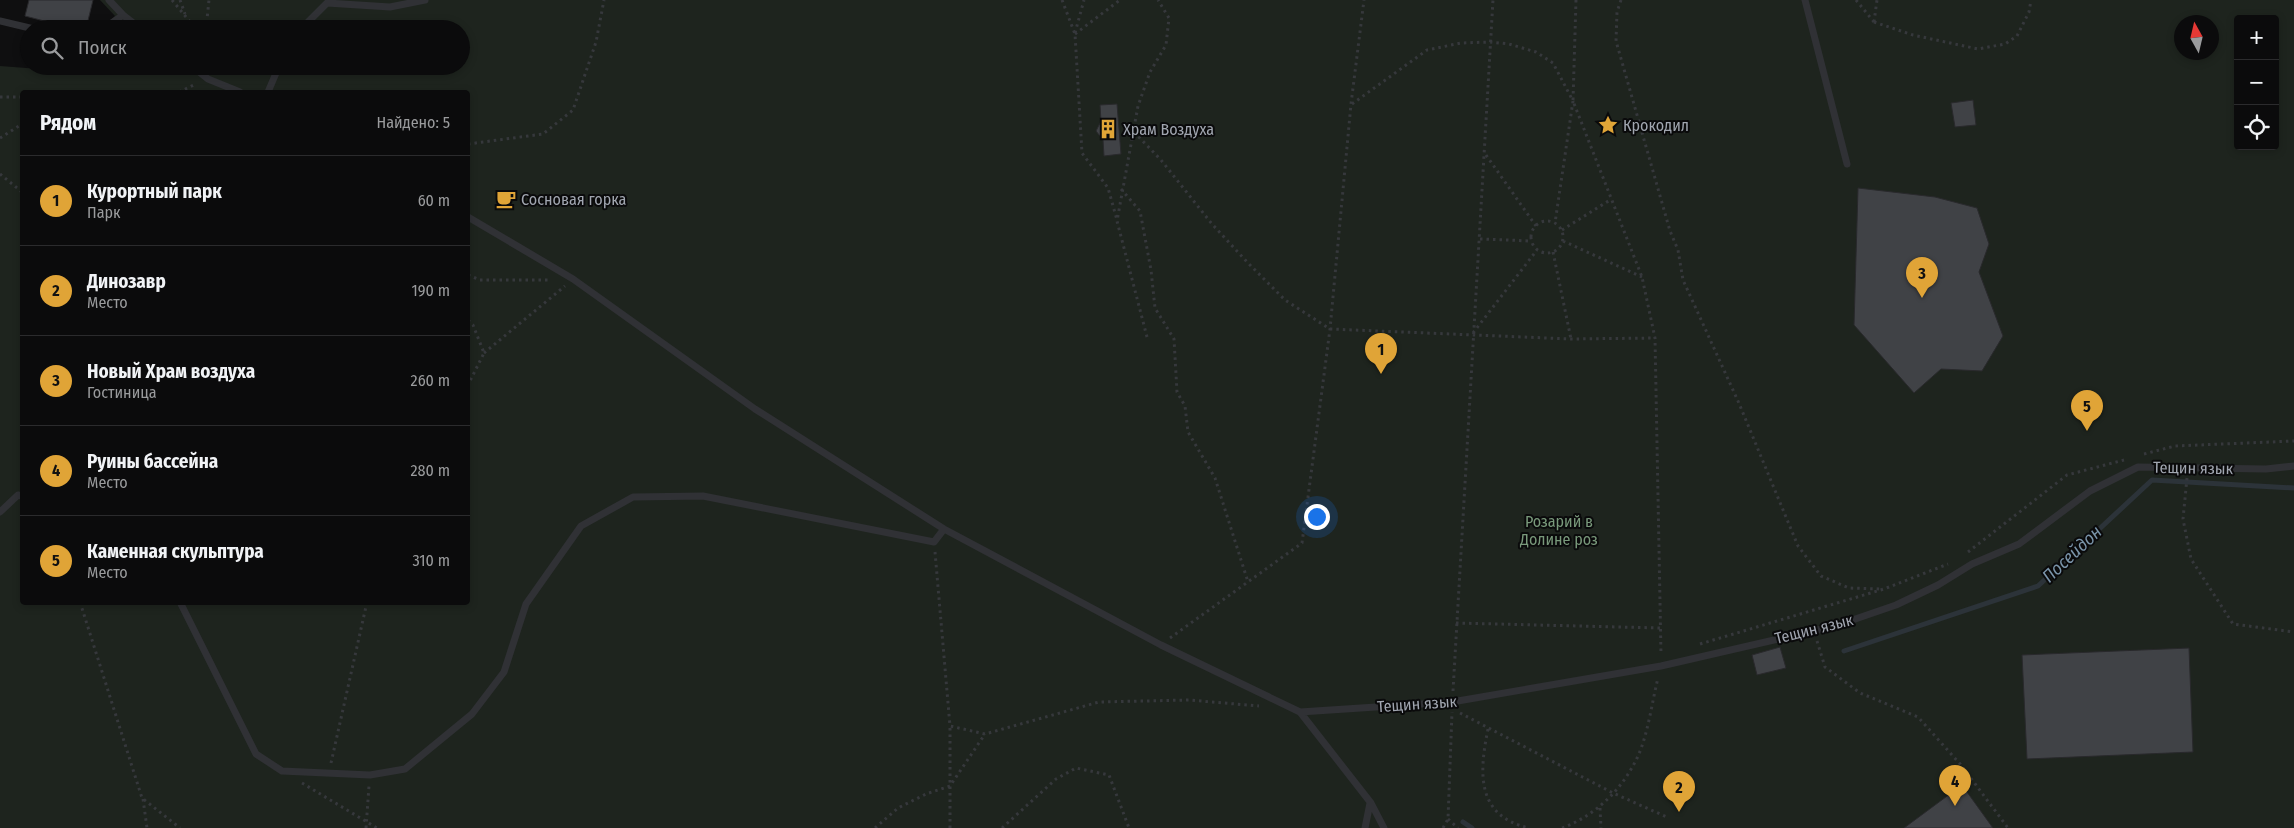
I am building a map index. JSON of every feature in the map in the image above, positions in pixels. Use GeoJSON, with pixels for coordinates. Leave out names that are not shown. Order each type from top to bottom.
{"type":"FeatureCollection","features":[{"type":"Feature","properties":{"kind":"lane"},"geometry":{"type":"LineString","coordinates":[[109,0],[130,20]]}},
{"type":"Feature","properties":{"kind":"lane"},"geometry":{"type":"LineString","coordinates":[[310,20],[327,3],[390,7],[425,0]]}},
{"type":"Feature","properties":{"kind":"lane"},"geometry":{"type":"LineString","coordinates":[[1805,0],[1847,164]]}},
{"type":"Feature","properties":{"kind":"lane"},"geometry":{"type":"LineString","coordinates":[[116,20],[123,15]]}},
{"type":"Feature","properties":{"kind":"lane"},"geometry":{"type":"LineString","coordinates":[[0,21],[20,26]]}},
{"type":"Feature","properties":{"kind":"lane"},"geometry":{"type":"LineString","coordinates":[[203,75],[208,79],[235,90]]}},
{"type":"Feature","properties":{"kind":"lane"},"geometry":{"type":"LineString","coordinates":[[269,90],[276,75]]}},
{"type":"Feature","properties":{"kind":"lane"},"geometry":{"type":"LineString","coordinates":[[470,218],[573,279],[755,409],[944,530],[1161,645],[1300,712],[1370,803],[1384,828]]}},
{"type":"Feature","properties":{"kind":"lane","name":"Тещин язык"},"geometry":{"type":"LineString","coordinates":[[1300,712],[1452,702],[1661,666],[1814,631],[1896,605],[1938,585],[1972,564],[2019,544],[2090,490],[2138,468],[2266,469],[2294,466]]}},
{"type":"Feature","properties":{"kind":"lane"},"geometry":{"type":"LineString","coordinates":[[0,512],[18,495],[20,496]]}},
{"type":"Feature","properties":{"kind":"lane"},"geometry":{"type":"LineString","coordinates":[[182,605],[256,754],[282,771],[370,775],[406,769],[472,714],[504,672],[526,604],[581,526],[633,497],[703,496],[934,542],[944,530]]}},
{"type":"Feature","properties":{"kind":"lane"},"geometry":{"type":"LineString","coordinates":[[1365,828],[1370,803]]}},
{"type":"Feature","properties":{"kind":"path"},"geometry":{"type":"LineString","coordinates":[[172,0],[188,20]]}},
{"type":"Feature","properties":{"kind":"path"},"geometry":{"type":"LineString","coordinates":[[180,0],[186,17]]}},
{"type":"Feature","properties":{"kind":"path"},"geometry":{"type":"LineString","coordinates":[[207,20],[209,0]]}},
{"type":"Feature","properties":{"kind":"path"},"geometry":{"type":"LineString","coordinates":[[470,144],[543,134],[572,110],[596,42],[604,0]]}},
{"type":"Feature","properties":{"kind":"path"},"geometry":{"type":"LineString","coordinates":[[1062,0],[1075,34],[1082,153],[1108,188],[1147,337]]}},
{"type":"Feature","properties":{"kind":"path"},"geometry":{"type":"LineString","coordinates":[[1075,34],[1084,0]]}},
{"type":"Feature","properties":{"kind":"path"},"geometry":{"type":"LineString","coordinates":[[1075,34],[1120,0]]}},
{"type":"Feature","properties":{"kind":"path"},"geometry":{"type":"LineString","coordinates":[[1117,221],[1121,188],[1141,98],[1150,72],[1166,44],[1169,18],[1158,0]]}},
{"type":"Feature","properties":{"kind":"path"},"geometry":{"type":"LineString","coordinates":[[1161,645],[1302,543],[1330,329],[1351,104],[1364,0]]}},
{"type":"Feature","properties":{"kind":"path"},"geometry":{"type":"LineString","coordinates":[[1443,828],[1448,819],[1456,623],[1493,0]]}},
{"type":"Feature","properties":{"kind":"path"},"geometry":{"type":"LineString","coordinates":[[1555,223],[1573,101],[1576,0]]}},
{"type":"Feature","properties":{"kind":"path"},"geometry":{"type":"LineString","coordinates":[[1621,0],[1617,12],[1616,41],[1670,231],[1678,250],[1683,280],[1738,401],[1798,546],[1821,576],[1849,588],[1884,589]]}},
{"type":"Feature","properties":{"kind":"path"},"geometry":{"type":"LineString","coordinates":[[1856,0],[1874,22],[1913,35],[1978,49],[2005,44],[2016,36],[2028,12],[2031,0]]}},
{"type":"Feature","properties":{"kind":"path"},"geometry":{"type":"LineString","coordinates":[[1874,22],[1877,0]]}},
{"type":"Feature","properties":{"kind":"path"},"geometry":{"type":"LineString","coordinates":[[1351,104],[1427,50],[1461,42],[1490,42],[1509,44],[1536,52],[1553,63],[1573,101],[1610,200],[1642,277],[1655,338],[1661,666],[1638,755],[1613,794],[1600,808],[1578,822],[1562,828]]}},
{"type":"Feature","properties":{"kind":"path"},"geometry":{"type":"LineString","coordinates":[[183,90],[208,79]]}},
{"type":"Feature","properties":{"kind":"path"},"geometry":{"type":"LineString","coordinates":[[0,97],[20,97]]}},
{"type":"Feature","properties":{"kind":"path"},"geometry":{"type":"LineString","coordinates":[[0,138],[20,125]]}},
{"type":"Feature","properties":{"kind":"path"},"geometry":{"type":"LineString","coordinates":[[1134,132],[1161,160],[1212,224],[1248,264],[1285,300],[1330,329],[1473,333],[1570,339],[1655,338]]}},
{"type":"Feature","properties":{"kind":"path"},"geometry":{"type":"LineString","coordinates":[[1485,154],[1536,226]]}},
{"type":"Feature","properties":{"kind":"path"},"geometry":{"type":"LineString","coordinates":[[0,174],[20,190]]}},
{"type":"Feature","properties":{"kind":"path"},"geometry":{"type":"LineString","coordinates":[[1121,188],[1140,210],[1151,270],[1155,308],[1174,339],[1177,392],[1184,406],[1188,432],[1215,478],[1248,582]]}},
{"type":"Feature","properties":{"kind":"path"},"geometry":{"type":"LineString","coordinates":[[1562,230],[1610,200]]}},
{"type":"Feature","properties":{"kind":"path"},"geometry":{"type":"LineString","coordinates":[[1545,221],[1555,223],[1562,230],[1563,241],[1561,246],[1553,252],[1547,253],[1537,250],[1531,236],[1536,226],[1545,221]]}},
{"type":"Feature","properties":{"kind":"path"},"geometry":{"type":"LineString","coordinates":[[1480,239],[1532,241]]}},
{"type":"Feature","properties":{"kind":"path"},"geometry":{"type":"LineString","coordinates":[[1563,241],[1642,277]]}},
{"type":"Feature","properties":{"kind":"path"},"geometry":{"type":"LineString","coordinates":[[1473,333],[1537,250]]}},
{"type":"Feature","properties":{"kind":"path"},"geometry":{"type":"LineString","coordinates":[[1553,252],[1570,339]]}},
{"type":"Feature","properties":{"kind":"path"},"geometry":{"type":"LineString","coordinates":[[470,277],[480,280],[573,279]]}},
{"type":"Feature","properties":{"kind":"path"},"geometry":{"type":"LineString","coordinates":[[470,381],[484,353],[573,279]]}},
{"type":"Feature","properties":{"kind":"path"},"geometry":{"type":"LineString","coordinates":[[470,322],[484,353]]}},
{"type":"Feature","properties":{"kind":"path"},"geometry":{"type":"LineString","coordinates":[[2139,456],[2175,446],[2294,441]]}},
{"type":"Feature","properties":{"kind":"path"},"geometry":{"type":"LineString","coordinates":[[1965,554],[2067,475],[2130,458]]}},
{"type":"Feature","properties":{"kind":"path"},"geometry":{"type":"LineString","coordinates":[[2188,467],[2183,518],[2191,559],[2233,624],[2294,632]]}},
{"type":"Feature","properties":{"kind":"path"},"geometry":{"type":"LineString","coordinates":[[934,542],[950,726],[950,828]]}},
{"type":"Feature","properties":{"kind":"path"},"geometry":{"type":"LineString","coordinates":[[1691,646],[1884,589],[1957,560]]}},
{"type":"Feature","properties":{"kind":"path"},"geometry":{"type":"LineString","coordinates":[[81,605],[142,798],[147,828]]}},
{"type":"Feature","properties":{"kind":"path"},"geometry":{"type":"LineString","coordinates":[[328,774],[366,605]]}},
{"type":"Feature","properties":{"kind":"path"},"geometry":{"type":"LineString","coordinates":[[1456,623],[1660,628]]}},
{"type":"Feature","properties":{"kind":"path"},"geometry":{"type":"LineString","coordinates":[[1814,631],[1825,666],[1860,692],[1918,717],[1961,765],[2008,828]]}},
{"type":"Feature","properties":{"kind":"path"},"geometry":{"type":"LineString","coordinates":[[950,726],[985,734],[1099,702],[1189,700],[1265,706]]}},
{"type":"Feature","properties":{"kind":"path"},"geometry":{"type":"LineString","coordinates":[[1452,702],[1458,712],[1488,729],[1613,794],[1669,818]]}},
{"type":"Feature","properties":{"kind":"path"},"geometry":{"type":"LineString","coordinates":[[1488,729],[1482,755],[1482,783],[1493,810],[1518,825],[1529,828]]}},
{"type":"Feature","properties":{"kind":"path"},"geometry":{"type":"LineString","coordinates":[[875,828],[898,808],[926,794],[950,786],[985,734]]}},
{"type":"Feature","properties":{"kind":"path"},"geometry":{"type":"LineString","coordinates":[[1002,828],[1056,778],[1076,768],[1109,775],[1129,828]]}},
{"type":"Feature","properties":{"kind":"path"},"geometry":{"type":"LineString","coordinates":[[282,771],[377,828]]}},
{"type":"Feature","properties":{"kind":"path"},"geometry":{"type":"LineString","coordinates":[[366,828],[370,775]]}},
{"type":"Feature","properties":{"kind":"path"},"geometry":{"type":"LineString","coordinates":[[142,798],[180,828]]}},
{"type":"Feature","properties":{"kind":"path"},"geometry":{"type":"LineString","coordinates":[[1600,808],[1601,828]]}},
{"type":"Feature","properties":{"kind":"path"},"geometry":{"type":"LineString","coordinates":[[1448,819],[1458,828]]}},
{"type":"Feature","properties":{"kind":"green space","name":"Розарий в Долине роз"},"geometry":{"type":"Polygon","coordinates":[[[100,0],[2294,0],[2294,828],[0,828],[0,66],[20,68],[20,75],[470,75],[470,20],[110,20],[115,16],[100,0]]]}},
{"type":"Feature","properties":{"kind":"building"},"geometry":{"type":"Polygon","coordinates":[[[29,0],[93,0],[88,20],[40,20],[25,16],[29,0]]]}},
{"type":"Feature","properties":{"kind":"building"},"geometry":{"type":"Polygon","coordinates":[[[1973,100],[1976,125],[1955,127],[1951,103],[1973,100]]]}},
{"type":"Feature","properties":{"kind":"building","name":"Храм Воздуха"},"geometry":{"type":"Polygon","coordinates":[[[1117,104],[1121,154],[1104,156],[1103,140],[1096,131],[1101,121],[1100,105],[1117,104]]]}},
{"type":"Feature","properties":{"kind":"building"},"geometry":{"type":"Polygon","coordinates":[[[1858,188],[1935,197],[1977,208],[1989,244],[1979,272],[2003,336],[1982,371],[1941,369],[1914,393],[1854,325],[1858,188]]]}},
{"type":"Feature","properties":{"kind":"building"},"geometry":{"type":"Polygon","coordinates":[[[1780,647],[1786,668],[1757,675],[1752,655],[1780,647]]]}},
{"type":"Feature","properties":{"kind":"building"},"geometry":{"type":"Polygon","coordinates":[[[2189,648],[2193,752],[2027,759],[2022,655],[2189,648]]]}},
{"type":"Feature","properties":{"kind":"building"},"geometry":{"type":"Polygon","coordinates":[[[1962,785],[1993,828],[1904,828],[1962,785]]]}},
{"type":"Feature","properties":{"kind":"waterway","name":"Посейдон"},"geometry":{"type":"LineString","coordinates":[[1844,651],[2038,586],[2152,480],[2294,488]]}},
{"type":"Feature","properties":{"kind":"waterway"},"geometry":{"type":"LineString","coordinates":[[1463,822],[1472,828]]}},
{"type":"Feature","properties":{"kind":"place","name":"Крокодил"},"geometry":{"type":"Point","coordinates":[1608,125]}},
{"type":"Feature","properties":{"kind":"place","name":"Храм Воздуха"},"geometry":{"type":"Point","coordinates":[1108,129]}},
{"type":"Feature","properties":{"kind":"place","name":"Сосновая горка"},"geometry":{"type":"Point","coordinates":[506,199]}},
{"type":"Feature","properties":{"kind":"place","name":"Новый Храм воздуха"},"geometry":{"type":"Point","coordinates":[1922,298]}},
{"type":"Feature","properties":{"kind":"place","name":"Курортный парк"},"geometry":{"type":"Point","coordinates":[1381,374]}},
{"type":"Feature","properties":{"kind":"place","name":"Каменная скульптура"},"geometry":{"type":"Point","coordinates":[2087,431]}},
{"type":"Feature","properties":{"kind":"place","name":"Руины бассейна"},"geometry":{"type":"Point","coordinates":[1955,806]}},
{"type":"Feature","properties":{"kind":"place","name":"Динозавр"},"geometry":{"type":"Point","coordinates":[1679,812]}}]}
